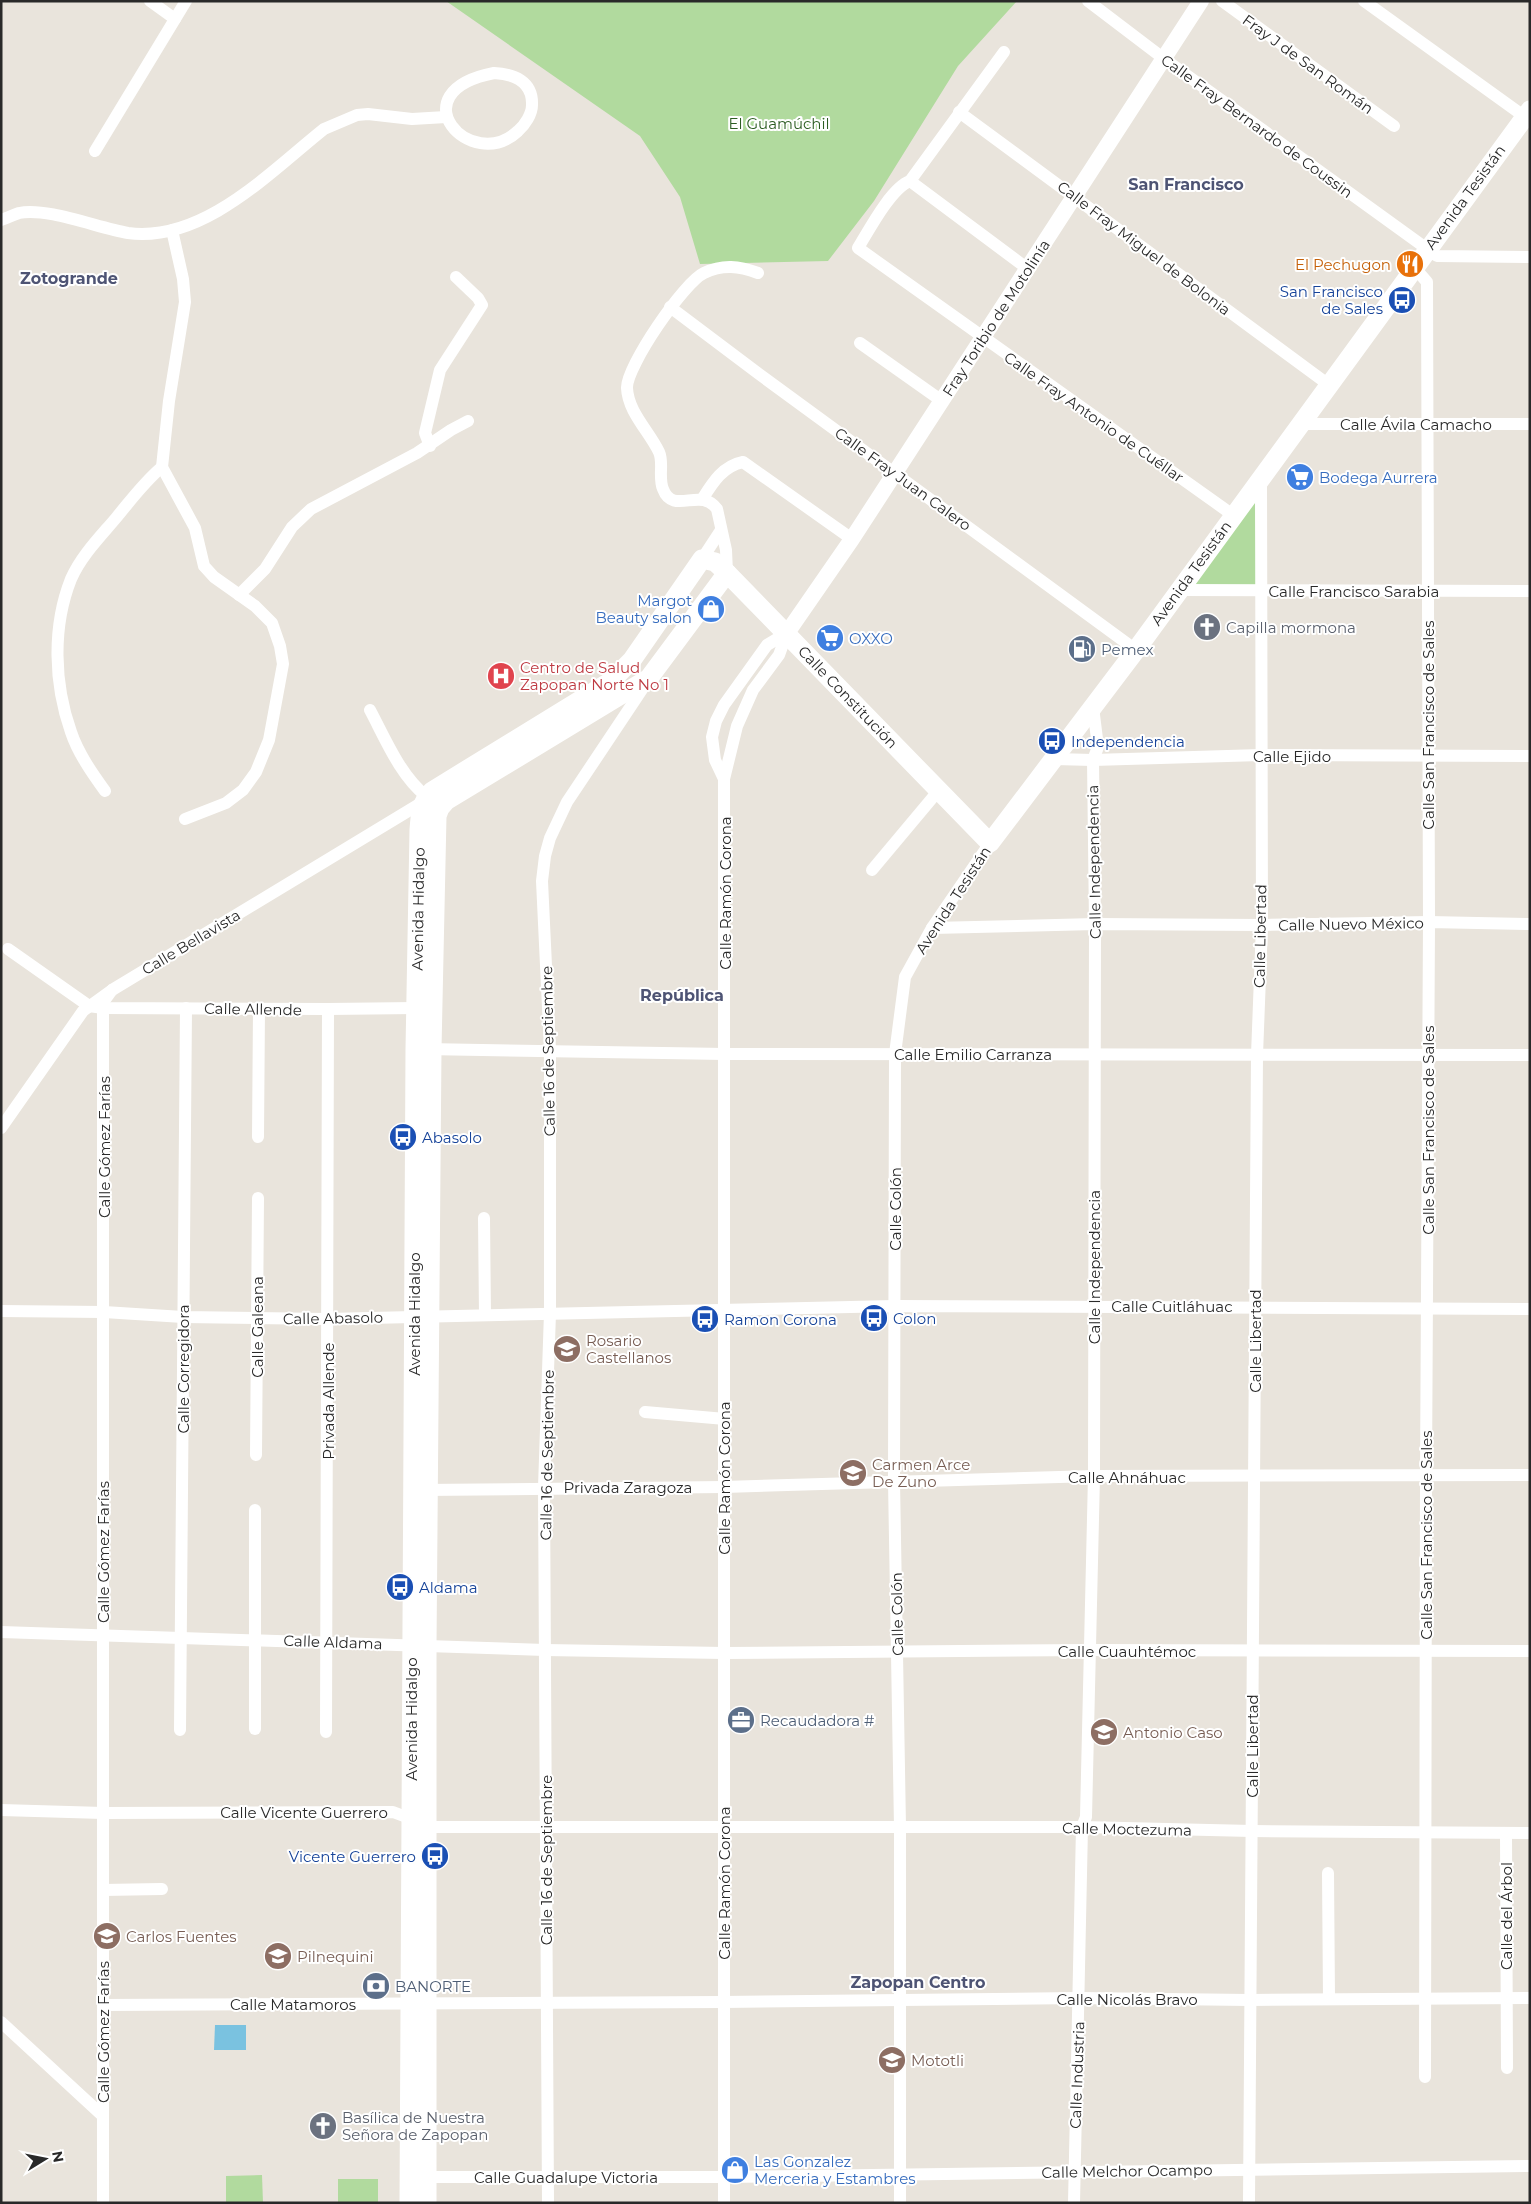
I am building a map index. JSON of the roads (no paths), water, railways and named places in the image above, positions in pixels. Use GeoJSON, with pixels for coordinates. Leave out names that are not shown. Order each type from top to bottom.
{"type":"FeatureCollection","features":[{"type":"Feature","properties":{"kind":"main road","name":"Avenida Tesistán"},"geometry":{"type":"LineString","coordinates":[[990,843],[1136,650],[1527,114]]}},
{"type":"Feature","properties":{"kind":"main road","name":"Calle Constitución"},"geometry":{"type":"LineString","coordinates":[[702,559],[715,562],[727,573],[787,633],[864,716],[990,843]]}},
{"type":"Feature","properties":{"kind":"main road"},"geometry":{"type":"LineString","coordinates":[[425,799],[432,791],[611,681],[632,660],[702,559]]}},
{"type":"Feature","properties":{"kind":"main road","name":"Avenida Hidalgo"},"geometry":{"type":"LineString","coordinates":[[424,1049],[416,1008],[426,888],[437,816],[440,808],[446,801],[649,678],[727,573]]}},
{"type":"Feature","properties":{"kind":"main road","name":"Avenida Hidalgo"},"geometry":{"type":"LineString","coordinates":[[409,2203],[418,2177],[419,1646],[426,888],[419,830],[425,799]]}},
{"type":"Feature","properties":{"kind":"main road","name":"Avenida Hidalgo"},"geometry":{"type":"LineString","coordinates":[[418,2177],[427,2203]]}},
{"type":"Feature","properties":{"kind":"street"},"geometry":{"type":"LineString","coordinates":[[150,1],[175,19]]}},
{"type":"Feature","properties":{"kind":"street"},"geometry":{"type":"LineString","coordinates":[[95,151],[186,1]]}},
{"type":"Feature","properties":{"kind":"street","name":"Calle Fray Bernardo de Coussin"},"geometry":{"type":"LineString","coordinates":[[1088,1],[1163,58],[1437,256],[1530,257]]}},
{"type":"Feature","properties":{"kind":"street","name":"Fray Toribio de Motolinía"},"geometry":{"type":"LineString","coordinates":[[787,633],[852,539],[1201,1]]}},
{"type":"Feature","properties":{"kind":"street","name":"Fray J de San Román"},"geometry":{"type":"LineString","coordinates":[[1222,1],[1394,126]]}},
{"type":"Feature","properties":{"kind":"street"},"geometry":{"type":"LineString","coordinates":[[1364,1],[1527,114]]}},
{"type":"Feature","properties":{"kind":"street"},"geometry":{"type":"LineString","coordinates":[[1004,52],[910,181],[1028,269]]}},
{"type":"Feature","properties":{"kind":"street"},"geometry":{"type":"LineString","coordinates":[[494,73],[516,76],[526,83],[533,97],[532,109],[521,129],[500,143],[486,144],[473,141],[451,126],[446,117],[445,107],[448,98],[456,89],[480,75],[494,73]]}},
{"type":"Feature","properties":{"kind":"street","name":"Calle Fray Miguel de Bolonia"},"geometry":{"type":"LineString","coordinates":[[959,112],[1329,385]]}},
{"type":"Feature","properties":{"kind":"street"},"geometry":{"type":"LineString","coordinates":[[1,220],[20,213],[36,213],[130,233],[172,230],[198,222],[231,202],[324,129],[340,121],[357,115],[377,113],[412,118],[446,117]]}},
{"type":"Feature","properties":{"kind":"street","name":"Calle Fray Antonio de Cuéllar"},"geometry":{"type":"LineString","coordinates":[[910,181],[903,184],[889,201],[858,248],[1233,515]]}},
{"type":"Feature","properties":{"kind":"street"},"geometry":{"type":"LineString","coordinates":[[172,230],[186,302],[169,401],[162,467],[195,528],[204,566],[214,578],[255,606],[272,623],[280,646],[283,664],[269,740],[256,772],[243,790],[226,803],[185,818]]}},
{"type":"Feature","properties":{"kind":"street"},"geometry":{"type":"LineString","coordinates":[[727,573],[726,550],[721,530],[722,523],[717,509],[714,504],[703,498],[678,502],[670,499],[663,490],[660,472],[660,453],[637,417],[627,389],[629,375],[670,307],[702,273],[728,265],[758,273]]}},
{"type":"Feature","properties":{"kind":"street","name":"Calle San Francisco de Sales"},"geometry":{"type":"LineString","coordinates":[[1414,267],[1428,282],[1426,424],[1429,1054],[1426,1476],[1426,2077]]}},
{"type":"Feature","properties":{"kind":"street"},"geometry":{"type":"LineString","coordinates":[[430,446],[425,433],[440,370],[482,305],[478,298],[456,276]]}},
{"type":"Feature","properties":{"kind":"street","name":"Calle Fray Juan Calero"},"geometry":{"type":"LineString","coordinates":[[670,307],[1136,650]]}},
{"type":"Feature","properties":{"kind":"street"},"geometry":{"type":"LineString","coordinates":[[860,343],[942,401]]}},
{"type":"Feature","properties":{"kind":"street"},"geometry":{"type":"LineString","coordinates":[[239,595],[265,569],[292,527],[311,509],[430,446],[451,430],[468,421]]}},
{"type":"Feature","properties":{"kind":"street","name":"Calle Ávila Camacho"},"geometry":{"type":"LineString","coordinates":[[1301,424],[1530,424]]}},
{"type":"Feature","properties":{"kind":"street"},"geometry":{"type":"LineString","coordinates":[[703,498],[711,484],[725,469],[743,462],[852,539]]}},
{"type":"Feature","properties":{"kind":"street"},"geometry":{"type":"LineString","coordinates":[[105,791],[91,771],[71,734],[60,694],[58,650],[61,612],[72,578],[83,558],[149,479],[162,467]]}},
{"type":"Feature","properties":{"kind":"street","name":"Calle Libertad"},"geometry":{"type":"LineString","coordinates":[[1249,2203],[1257,1055],[1262,926],[1261,480]]}},
{"type":"Feature","properties":{"kind":"street"},"geometry":{"type":"LineString","coordinates":[[702,559],[721,530]]}},
{"type":"Feature","properties":{"kind":"street","name":"Calle Francisco Sarabia"},"geometry":{"type":"LineString","coordinates":[[1178,590],[1261,592],[1530,591]]}},
{"type":"Feature","properties":{"kind":"street","name":"Calle Ramón Corona"},"geometry":{"type":"LineString","coordinates":[[724,2203],[724,779],[737,726],[753,690],[779,655],[787,633]]}},
{"type":"Feature","properties":{"kind":"street","name":"Calle Ramón Corona"},"geometry":{"type":"LineString","coordinates":[[724,779],[715,760],[712,737],[716,721],[724,705],[767,645],[787,633]]}},
{"type":"Feature","properties":{"kind":"street","name":"Calle 16 de Septiembre"},"geometry":{"type":"LineString","coordinates":[[548,2203],[544,1487],[550,1313],[550,1050],[542,881],[544,856],[550,838],[567,802],[649,678]]}},
{"type":"Feature","properties":{"kind":"street","name":"Calle Independencia"},"geometry":{"type":"LineString","coordinates":[[1082,1827],[1086,1817],[1094,1476],[1095,924],[1093,760],[1098,748],[1093,707]]}},
{"type":"Feature","properties":{"kind":"street"},"geometry":{"type":"LineString","coordinates":[[370,710],[404,773],[425,799]]}},
{"type":"Feature","properties":{"kind":"street","name":"Calle Ejido"},"geometry":{"type":"LineString","coordinates":[[1054,759],[1093,760],[1261,755],[1530,756]]}},
{"type":"Feature","properties":{"kind":"street"},"geometry":{"type":"LineString","coordinates":[[872,870],[939,790]]}},
{"type":"Feature","properties":{"kind":"street","name":"Calle Bellavista"},"geometry":{"type":"LineString","coordinates":[[1,1128],[83,1011],[89,1006],[112,990],[425,799]]}},
{"type":"Feature","properties":{"kind":"street","name":"Avenida Tesistán"},"geometry":{"type":"LineString","coordinates":[[895,1054],[905,977],[932,928],[990,843]]}},
{"type":"Feature","properties":{"kind":"street","name":"Calle Nuevo México"},"geometry":{"type":"LineString","coordinates":[[932,928],[1095,924],[1262,926],[1429,922],[1530,924]]}},
{"type":"Feature","properties":{"kind":"street"},"geometry":{"type":"LineString","coordinates":[[8,949],[89,1006]]}},
{"type":"Feature","properties":{"kind":"street","name":"Calle Gómez Farías"},"geometry":{"type":"LineString","coordinates":[[103,2203],[103,1008],[104,1001],[112,990]]}},
{"type":"Feature","properties":{"kind":"street","name":"Calle Allende"},"geometry":{"type":"LineString","coordinates":[[89,1006],[103,1008],[416,1008]]}},
{"type":"Feature","properties":{"kind":"street","name":"Calle Corregidora"},"geometry":{"type":"LineString","coordinates":[[180,1730],[186,1008]]}},
{"type":"Feature","properties":{"kind":"street"},"geometry":{"type":"LineString","coordinates":[[258,1137],[259,1008]]}},
{"type":"Feature","properties":{"kind":"street","name":"Privada Allende"},"geometry":{"type":"LineString","coordinates":[[326,1732],[328,1009]]}},
{"type":"Feature","properties":{"kind":"street","name":"Calle Emilio Carranza"},"geometry":{"type":"LineString","coordinates":[[424,1049],[725,1054],[1530,1055]]}},
{"type":"Feature","properties":{"kind":"street","name":"Calle Colón"},"geometry":{"type":"LineString","coordinates":[[895,1054],[894,1481],[900,1827],[900,2203]]}},
{"type":"Feature","properties":{"kind":"street","name":"Calle Galeana"},"geometry":{"type":"LineString","coordinates":[[256,1455],[258,1198]]}},
{"type":"Feature","properties":{"kind":"street"},"geometry":{"type":"LineString","coordinates":[[484,1218],[484,1315]]}},
{"type":"Feature","properties":{"kind":"street","name":"Calle Cuitláhuac"},"geometry":{"type":"LineString","coordinates":[[725,1311],[895,1306],[1427,1307],[1530,1309]]}},
{"type":"Feature","properties":{"kind":"street","name":"Calle Abasolo"},"geometry":{"type":"LineString","coordinates":[[1,1311],[104,1312],[184,1317],[327,1319],[550,1313],[725,1311]]}},
{"type":"Feature","properties":{"kind":"street"},"geometry":{"type":"LineString","coordinates":[[645,1412],[724,1419]]}},
{"type":"Feature","properties":{"kind":"street","name":"Calle Ahnáhuac"},"geometry":{"type":"LineString","coordinates":[[724,1487],[1094,1476],[1530,1475]]}},
{"type":"Feature","properties":{"kind":"street","name":"Privada Zaragoza"},"geometry":{"type":"LineString","coordinates":[[420,1490],[544,1487],[724,1487]]}},
{"type":"Feature","properties":{"kind":"street"},"geometry":{"type":"LineString","coordinates":[[255,1729],[256,1510]]}},
{"type":"Feature","properties":{"kind":"street","name":"Calle Aldama"},"geometry":{"type":"LineString","coordinates":[[1,1632],[545,1650],[724,1653]]}},
{"type":"Feature","properties":{"kind":"street","name":"Calle Cuauhtémoc"},"geometry":{"type":"LineString","coordinates":[[724,1653],[1091,1650],[1253,1652],[1530,1651]]}},
{"type":"Feature","properties":{"kind":"street","name":"Calle Vicente Guerrero"},"geometry":{"type":"LineString","coordinates":[[1,1810],[103,1813],[393,1812],[434,1827],[724,1828]]}},
{"type":"Feature","properties":{"kind":"street","name":"Calle Moctezuma"},"geometry":{"type":"LineString","coordinates":[[724,1828],[1082,1827],[1530,1834]]}},
{"type":"Feature","properties":{"kind":"street","name":"Calle Industria"},"geometry":{"type":"LineString","coordinates":[[1074,2203],[1082,1827]]}},
{"type":"Feature","properties":{"kind":"street","name":"Calle del Árbol"},"geometry":{"type":"LineString","coordinates":[[1506,1833],[1507,2068]]}},
{"type":"Feature","properties":{"kind":"street"},"geometry":{"type":"LineString","coordinates":[[1328,1873],[1329,1999]]}},
{"type":"Feature","properties":{"kind":"street"},"geometry":{"type":"LineString","coordinates":[[102,1890],[162,1889]]}},
{"type":"Feature","properties":{"kind":"street","name":"Calle Nicolás Bravo"},"geometry":{"type":"LineString","coordinates":[[723,2002],[1079,1998],[1250,2000],[1530,1998]]}},
{"type":"Feature","properties":{"kind":"street","name":"Calle Matamoros"},"geometry":{"type":"LineString","coordinates":[[103,2005],[723,2002]]}},
{"type":"Feature","properties":{"kind":"street"},"geometry":{"type":"LineString","coordinates":[[1,2022],[103,2116]]}},
{"type":"Feature","properties":{"kind":"street","name":"Calle Melchor Ocampo"},"geometry":{"type":"LineString","coordinates":[[724,2177],[901,2173],[1530,2166]]}},
{"type":"Feature","properties":{"kind":"street","name":"Calle Guadalupe Victoria"},"geometry":{"type":"LineString","coordinates":[[418,2177],[724,2177]]}},
{"type":"Feature","properties":{"kind":"water"},"geometry":{"type":"Polygon","coordinates":[[[215,2025],[246,2025],[246,2050],[214,2050],[215,2025]]]}},
{"type":"Feature","properties":{"kind":"place","name":"El Pechugon"},"geometry":{"type":"Point","coordinates":[1410,264]}},
{"type":"Feature","properties":{"kind":"place","name":"San Francisco de Sales"},"geometry":{"type":"Point","coordinates":[1402,300]}},
{"type":"Feature","properties":{"kind":"place","name":"Bodega Aurrera"},"geometry":{"type":"Point","coordinates":[1300,477]}},
{"type":"Feature","properties":{"kind":"place","name":"Margot Beauty salon"},"geometry":{"type":"Point","coordinates":[711,609]}},
{"type":"Feature","properties":{"kind":"place","name":"Capilla mormona"},"geometry":{"type":"Point","coordinates":[1207,627]}},
{"type":"Feature","properties":{"kind":"place","name":"OXXO"},"geometry":{"type":"Point","coordinates":[830,638]}},
{"type":"Feature","properties":{"kind":"place","name":"Pemex"},"geometry":{"type":"Point","coordinates":[1082,649]}},
{"type":"Feature","properties":{"kind":"place","name":"Centro de Salud Zapopan Norte No 1"},"geometry":{"type":"Point","coordinates":[501,676]}},
{"type":"Feature","properties":{"kind":"place","name":"Independencia"},"geometry":{"type":"Point","coordinates":[1052,741]}},
{"type":"Feature","properties":{"kind":"place","name":"Abasolo"},"geometry":{"type":"Point","coordinates":[403,1137]}},
{"type":"Feature","properties":{"kind":"place","name":"Colon"},"geometry":{"type":"Point","coordinates":[874,1318]}},
{"type":"Feature","properties":{"kind":"place","name":"Ramon Corona"},"geometry":{"type":"Point","coordinates":[705,1319]}},
{"type":"Feature","properties":{"kind":"place","name":"Rosario Castellanos"},"geometry":{"type":"Point","coordinates":[567,1349]}},
{"type":"Feature","properties":{"kind":"place","name":"Carmen Arce De Zuno"},"geometry":{"type":"Point","coordinates":[853,1473]}},
{"type":"Feature","properties":{"kind":"place","name":"Aldama"},"geometry":{"type":"Point","coordinates":[400,1587]}},
{"type":"Feature","properties":{"kind":"place","name":"Recaudadora #"},"geometry":{"type":"Point","coordinates":[741,1720]}},
{"type":"Feature","properties":{"kind":"place","name":"Antonio Caso"},"geometry":{"type":"Point","coordinates":[1104,1732]}},
{"type":"Feature","properties":{"kind":"place","name":"Vicente Guerrero"},"geometry":{"type":"Point","coordinates":[435,1856]}},
{"type":"Feature","properties":{"kind":"place","name":"Carlos Fuentes"},"geometry":{"type":"Point","coordinates":[107,1936]}},
{"type":"Feature","properties":{"kind":"place","name":"Pilnequini"},"geometry":{"type":"Point","coordinates":[278,1956]}},
{"type":"Feature","properties":{"kind":"place","name":"BANORTE"},"geometry":{"type":"Point","coordinates":[376,1986]}},
{"type":"Feature","properties":{"kind":"place","name":"Mototli"},"geometry":{"type":"Point","coordinates":[892,2060]}},
{"type":"Feature","properties":{"kind":"place","name":"Basílica de Nuestra Señora de Zapopan"},"geometry":{"type":"Point","coordinates":[323,2126]}},
{"type":"Feature","properties":{"kind":"place","name":"Las Gonzalez Merceria y Estambres"},"geometry":{"type":"Point","coordinates":[735,2170]}},
{"type":"Feature","properties":{"kind":"district","name":"San Francisco"},"geometry":{"type":"Point","coordinates":[1186,184]}},
{"type":"Feature","properties":{"kind":"district","name":"Zotogrande"},"geometry":{"type":"Point","coordinates":[69,278]}},
{"type":"Feature","properties":{"kind":"district","name":"República"},"geometry":{"type":"Point","coordinates":[682,995]}},
{"type":"Feature","properties":{"kind":"district","name":"Zapopan Centro"},"geometry":{"type":"Point","coordinates":[918,1982]}},
{"type":"Feature","properties":{"kind":"park label","name":"El Guamúchil"},"geometry":{"type":"Point","coordinates":[779,123]}}]}
